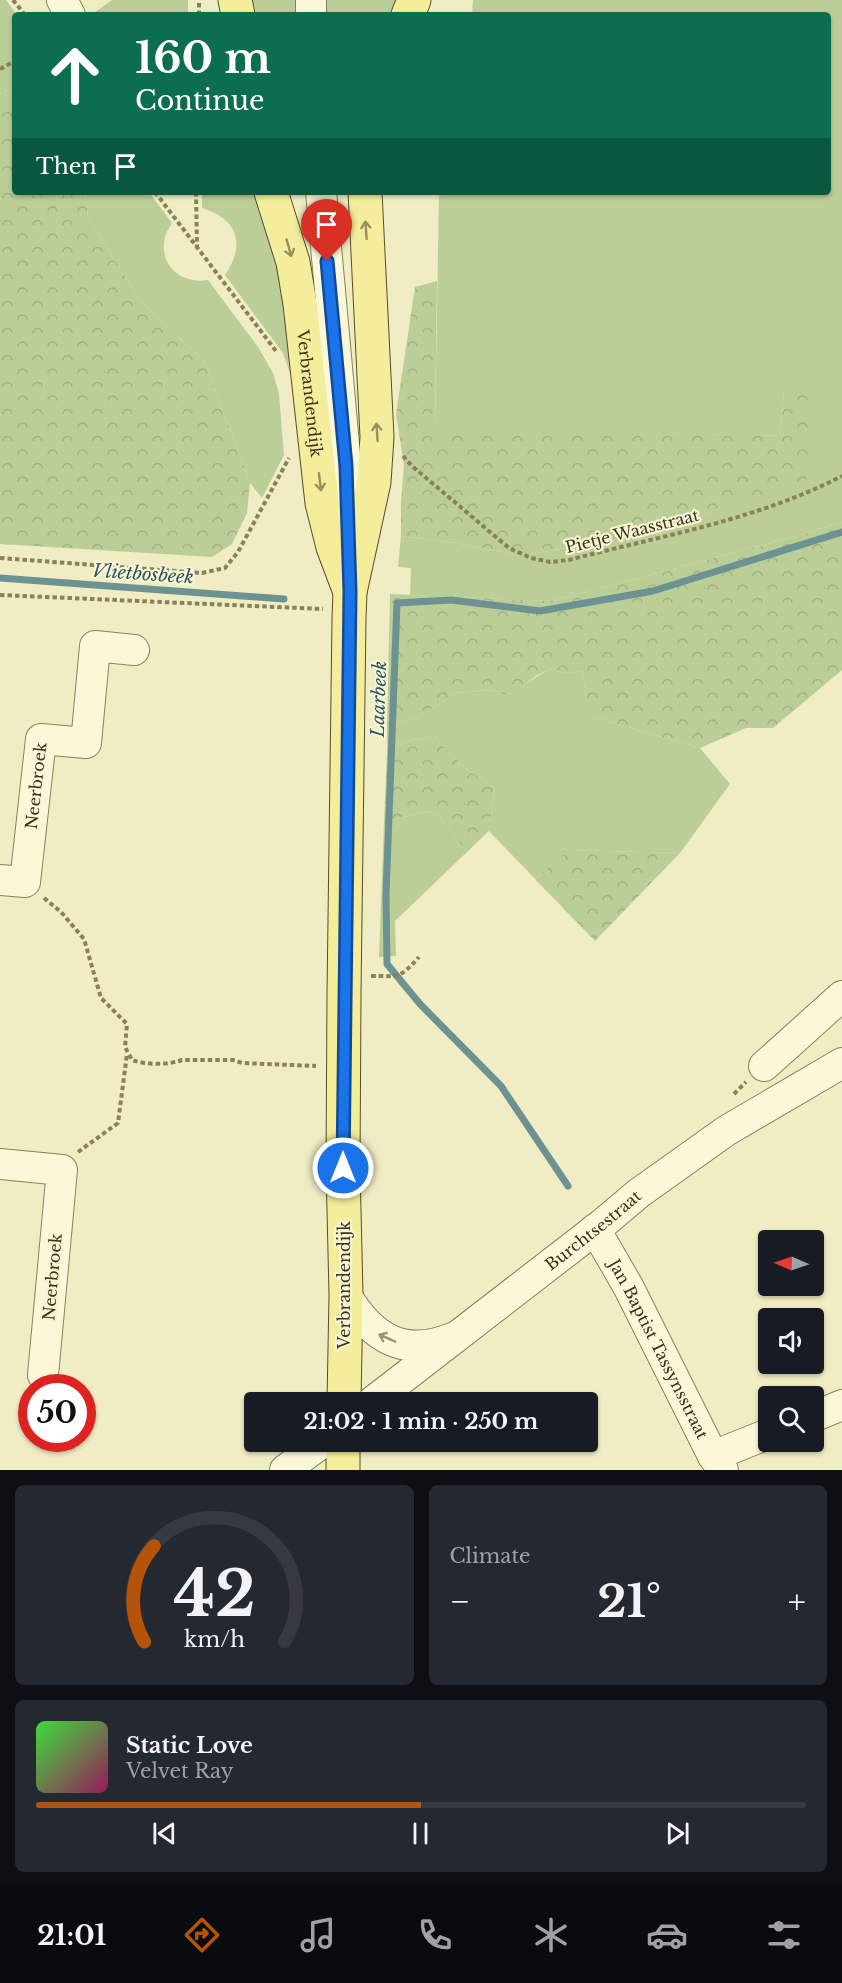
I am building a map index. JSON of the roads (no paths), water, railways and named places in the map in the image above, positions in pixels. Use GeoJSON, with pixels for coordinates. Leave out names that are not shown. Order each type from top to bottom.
{"type":"FeatureCollection","features":[{"type":"Feature","properties":{"kind":"main road","name":"Verbrandendijk"},"geometry":{"type":"LineString","coordinates":[[272,195],[293,262],[300,304],[322,503],[333,547],[342,601],[343,1168],[346,1295],[344,1392]]}},
{"type":"Feature","properties":{"kind":"main road","name":"Verbrandendijk"},"geometry":{"type":"LineString","coordinates":[[342,601],[374,482],[377,446],[365,195]]}},
{"type":"Feature","properties":{"kind":"main road"},"geometry":{"type":"LineString","coordinates":[[343,1452],[343,1470]]}},
{"type":"Feature","properties":{"kind":"street"},"geometry":{"type":"LineString","coordinates":[[321,195],[346,466],[342,601]]}},
{"type":"Feature","properties":{"kind":"street","name":"Neerbroek"},"geometry":{"type":"LineString","coordinates":[[13,881],[41,738],[86,743],[95,646],[134,650]]}},
{"type":"Feature","properties":{"kind":"street"},"geometry":{"type":"LineString","coordinates":[[764,1066],[842,996]]}},
{"type":"Feature","properties":{"kind":"street","name":"Burchtsestraat"},"geometry":{"type":"LineString","coordinates":[[385,1392],[595,1229],[639,1192],[726,1131],[842,1064]]}},
{"type":"Feature","properties":{"kind":"street","name":"Neerbroek"},"geometry":{"type":"LineString","coordinates":[[0,1164],[62,1170],[43,1374]]}},
{"type":"Feature","properties":{"kind":"street","name":"Jan Baptist Tassynsstraat"},"geometry":{"type":"LineString","coordinates":[[595,1229],[629,1288],[718,1463]]}},
{"type":"Feature","properties":{"kind":"street","name":"Burchtsestraat"},"geometry":{"type":"LineString","coordinates":[[346,1295],[356,1311],[375,1332],[399,1343],[418,1346],[436,1344],[463,1333]]}},
{"type":"Feature","properties":{"kind":"street"},"geometry":{"type":"LineString","coordinates":[[824,1412],[842,1405]]}},
{"type":"Feature","properties":{"kind":"street"},"geometry":{"type":"LineString","coordinates":[[718,1463],[758,1440]]}},
{"type":"Feature","properties":{"kind":"street"},"geometry":{"type":"LineString","coordinates":[[285,1470],[309,1452]]}},
{"type":"Feature","properties":{"kind":"waterway","name":"Laarbeek"},"geometry":{"type":"LineString","coordinates":[[568,1186],[501,1086],[420,1004],[387,964],[386,895],[397,603],[451,600],[540,611],[653,591],[842,532]]}},
{"type":"Feature","properties":{"kind":"waterway","name":"Vlietbosbeek"},"geometry":{"type":"LineString","coordinates":[[0,578],[284,599]]}}]}
